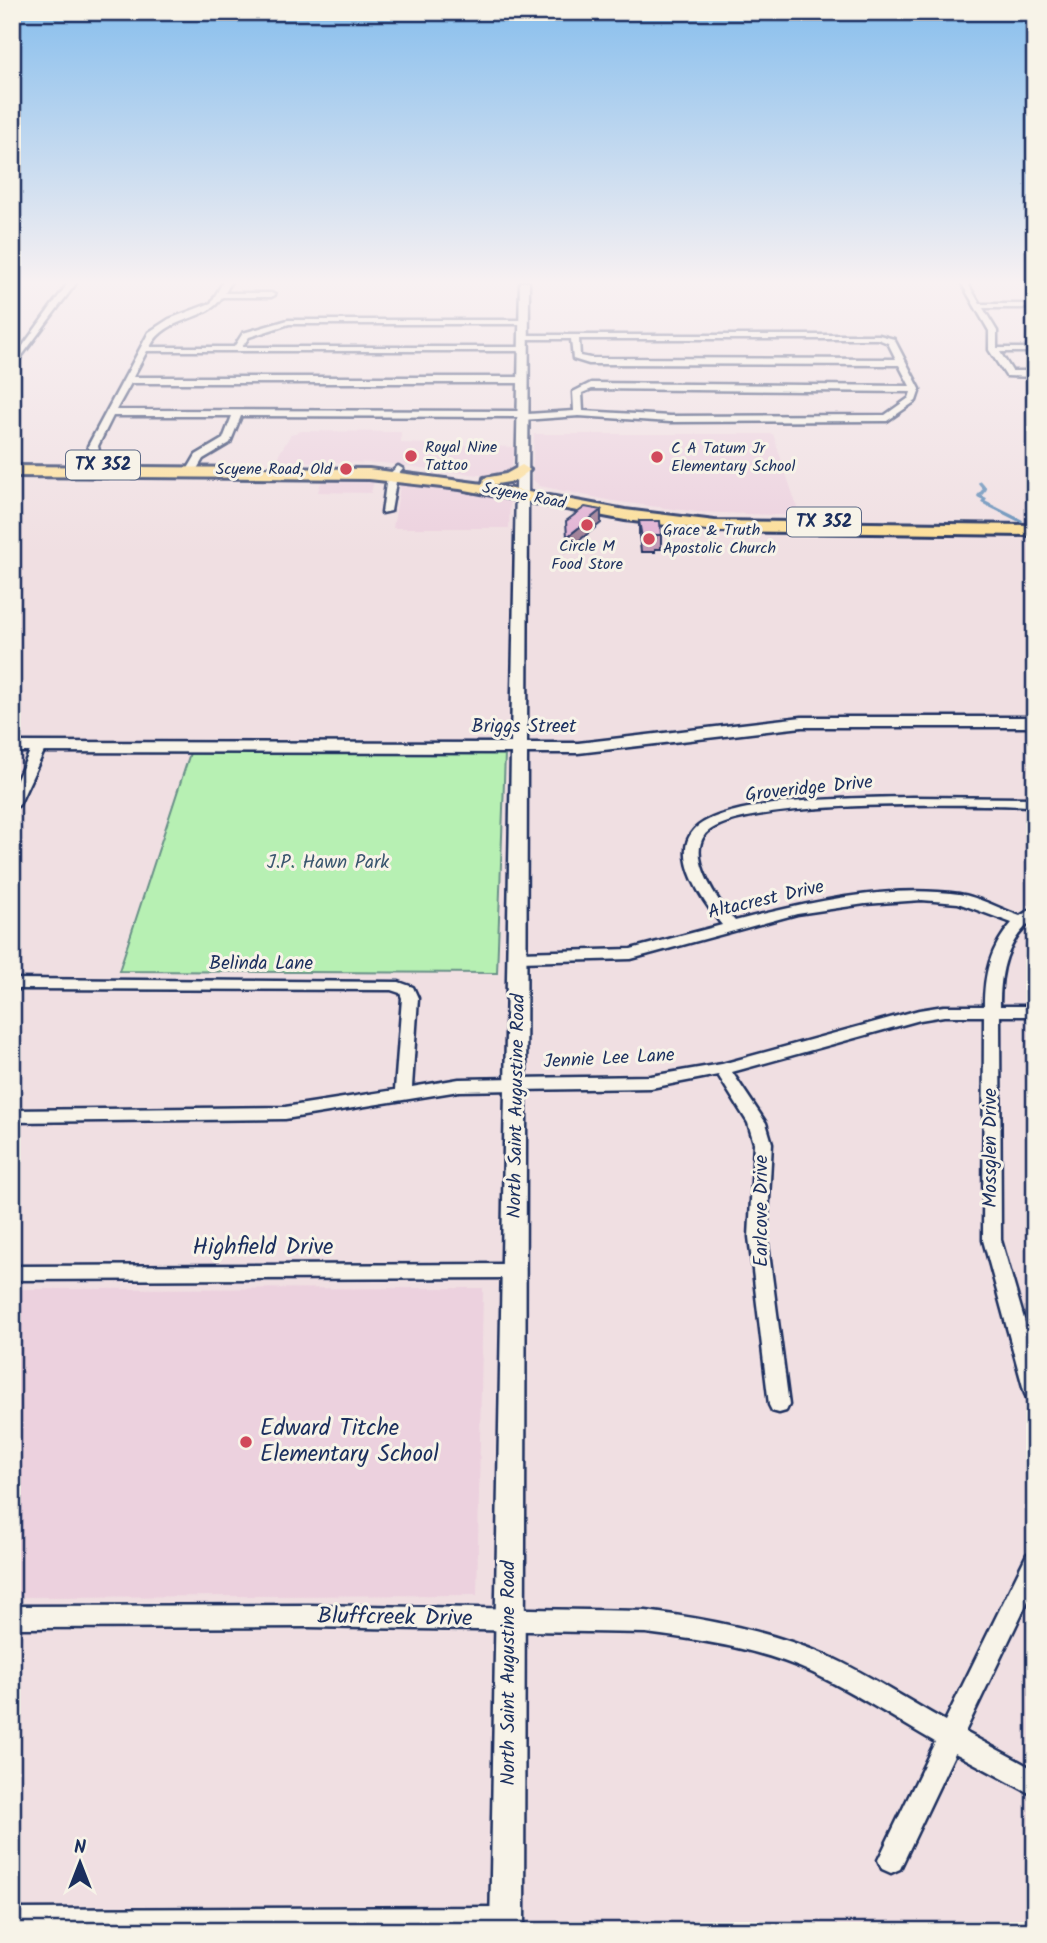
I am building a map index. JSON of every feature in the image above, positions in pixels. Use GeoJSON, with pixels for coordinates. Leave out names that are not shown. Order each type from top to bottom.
{"type":"FeatureCollection","features":[{"type":"Feature","properties":{"kind":"main road","name":"Scyene Road"},"geometry":{"type":"LineString","coordinates":[[12,464],[395,472],[489,481],[522,492],[625,515],[715,526],[1035,530]]}},
{"type":"Feature","properties":{"kind":"main road","name":"Scyene Road"},"geometry":{"type":"LineString","coordinates":[[12,471],[193,468]]}},
{"type":"Feature","properties":{"kind":"main road"},"geometry":{"type":"LineString","coordinates":[[489,481],[510,478],[522,470]]}},
{"type":"Feature","properties":{"kind":"main road","name":"Scyene Road"},"geometry":{"type":"LineString","coordinates":[[395,472],[629,509],[742,521],[1035,523]]}},
{"type":"Feature","properties":{"kind":"street"},"geometry":{"type":"LineString","coordinates":[[94,452],[93,446],[132,373]]}},
{"type":"Feature","properties":{"kind":"street","name":"North Saint Augustine Road"},"geometry":{"type":"LineString","coordinates":[[507,1926],[523,373]]}},
{"type":"Feature","properties":{"kind":"street"},"geometry":{"type":"LineString","coordinates":[[110,413],[579,413],[670,418],[887,418],[913,399],[916,389],[908,373]]}},
{"type":"Feature","properties":{"kind":"street"},"geometry":{"type":"LineString","coordinates":[[1008,373],[1035,374]]}},
{"type":"Feature","properties":{"kind":"street"},"geometry":{"type":"LineString","coordinates":[[128,380],[523,380]]}},
{"type":"Feature","properties":{"kind":"street"},"geometry":{"type":"LineString","coordinates":[[579,413],[577,392],[591,386],[916,389]]}},
{"type":"Feature","properties":{"kind":"street"},"geometry":{"type":"LineString","coordinates":[[193,468],[202,455],[227,441],[238,413]]}},
{"type":"Feature","properties":{"kind":"street"},"geometry":{"type":"LineString","coordinates":[[386,511],[395,472]]}},
{"type":"Feature","properties":{"kind":"street","name":"Briggs Street"},"geometry":{"type":"LineString","coordinates":[[12,747],[598,747],[802,722],[1035,722]]}},
{"type":"Feature","properties":{"kind":"street"},"geometry":{"type":"LineString","coordinates":[[12,806],[39,747]]}},
{"type":"Feature","properties":{"kind":"street","name":"Groveridge Drive"},"geometry":{"type":"LineString","coordinates":[[732,927],[709,901],[696,866],[694,848],[697,834],[711,823],[735,816],[845,802],[1035,802]]}},
{"type":"Feature","properties":{"kind":"street","name":"Altacrest Drive"},"geometry":{"type":"LineString","coordinates":[[519,957],[604,957],[631,954],[816,906],[922,896],[960,899],[1020,921]]}},
{"type":"Feature","properties":{"kind":"street","name":"Mossglen Drive"},"geometry":{"type":"LineString","coordinates":[[1035,911],[1020,921],[1000,948],[996,961],[992,1010],[990,1208],[992,1240],[1035,1394]]}},
{"type":"Feature","properties":{"kind":"street","name":"Belinda Lane"},"geometry":{"type":"LineString","coordinates":[[12,984],[393,985],[407,990],[411,998],[403,1091]]}},
{"type":"Feature","properties":{"kind":"street","name":"Jennie Lee Lane"},"geometry":{"type":"LineString","coordinates":[[12,1116],[285,1113],[403,1091],[459,1084],[650,1082],[722,1069],[919,1014],[992,1010],[1035,1011]]}},
{"type":"Feature","properties":{"kind":"street","name":"Earlcove Drive"},"geometry":{"type":"LineString","coordinates":[[722,1069],[757,1123],[763,1143],[758,1237],[779,1405]]}},
{"type":"Feature","properties":{"kind":"street","name":"Highfield Drive"},"geometry":{"type":"LineString","coordinates":[[12,1273],[514,1271]]}},
{"type":"Feature","properties":{"kind":"street"},"geometry":{"type":"LineString","coordinates":[[891,1860],[1035,1561]]}},
{"type":"Feature","properties":{"kind":"street","name":"Bluffcreek Drive"},"geometry":{"type":"LineString","coordinates":[[12,1617],[309,1616],[646,1622],[701,1629],[821,1665],[1035,1784]]}},
{"type":"Feature","properties":{"kind":"street"},"geometry":{"type":"LineString","coordinates":[[12,1923],[507,1926]]}},
{"type":"Feature","properties":{"kind":"shaded area"},"geometry":{"type":"Polygon","coordinates":[[[302,431],[401,432],[401,443],[515,447],[510,475],[495,477],[382,463],[275,461],[291,434],[302,431]]]}},
{"type":"Feature","properties":{"kind":"shaded area","name":"C A Tatum Jr Elementary School"},"geometry":{"type":"Polygon","coordinates":[[[534,434],[773,434],[800,516],[697,512],[612,501],[540,486],[532,479],[534,434]]]}},
{"type":"Feature","properties":{"kind":"shaded area"},"geometry":{"type":"Polygon","coordinates":[[[323,476],[369,478],[374,481],[371,493],[318,492],[323,476]]]}},
{"type":"Feature","properties":{"kind":"shaded area"},"geometry":{"type":"Polygon","coordinates":[[[401,481],[456,487],[510,499],[509,528],[393,528],[401,481]]]}},
{"type":"Feature","properties":{"kind":"shaded area","name":"Edward Titche Elementary School"},"geometry":{"type":"Polygon","coordinates":[[[483,1288],[477,1595],[12,1597],[12,1289],[483,1288]]]}},
{"type":"Feature","properties":{"kind":"green space","name":"J.P. Hawn Park"},"geometry":{"type":"Polygon","coordinates":[[[190,753],[505,754],[497,973],[119,971],[190,753]]]}},
{"type":"Feature","properties":{"kind":"building"},"geometry":{"type":"Polygon","coordinates":[[[585,507],[601,510],[567,537],[566,521],[585,507]]]}},
{"type":"Feature","properties":{"kind":"building"},"geometry":{"type":"Polygon","coordinates":[[[639,521],[660,521],[661,535],[655,535],[656,538],[642,538],[639,521]]]}},
{"type":"Feature","properties":{"kind":"waterway"},"geometry":{"type":"LineString","coordinates":[[980,483],[985,489],[979,496],[985,499],[983,502],[1021,521]]}},
{"type":"Feature","properties":{"kind":"place","name":"Royal Nine Tattoo"},"geometry":{"type":"Point","coordinates":[411,456]}},
{"type":"Feature","properties":{"kind":"place","name":"C A Tatum Jr Elementary School"},"geometry":{"type":"Point","coordinates":[657,457]}},
{"type":"Feature","properties":{"kind":"place","name":"Scyene Road, Old"},"geometry":{"type":"Point","coordinates":[346,469]}},
{"type":"Feature","properties":{"kind":"place","name":"Circle M Food Store"},"geometry":{"type":"Point","coordinates":[587,525]}},
{"type":"Feature","properties":{"kind":"place","name":"Grace & Truth Apostolic Church"},"geometry":{"type":"Point","coordinates":[649,539]}},
{"type":"Feature","properties":{"kind":"place","name":"Edward Titche Elementary School"},"geometry":{"type":"Point","coordinates":[246,1442]}}]}
